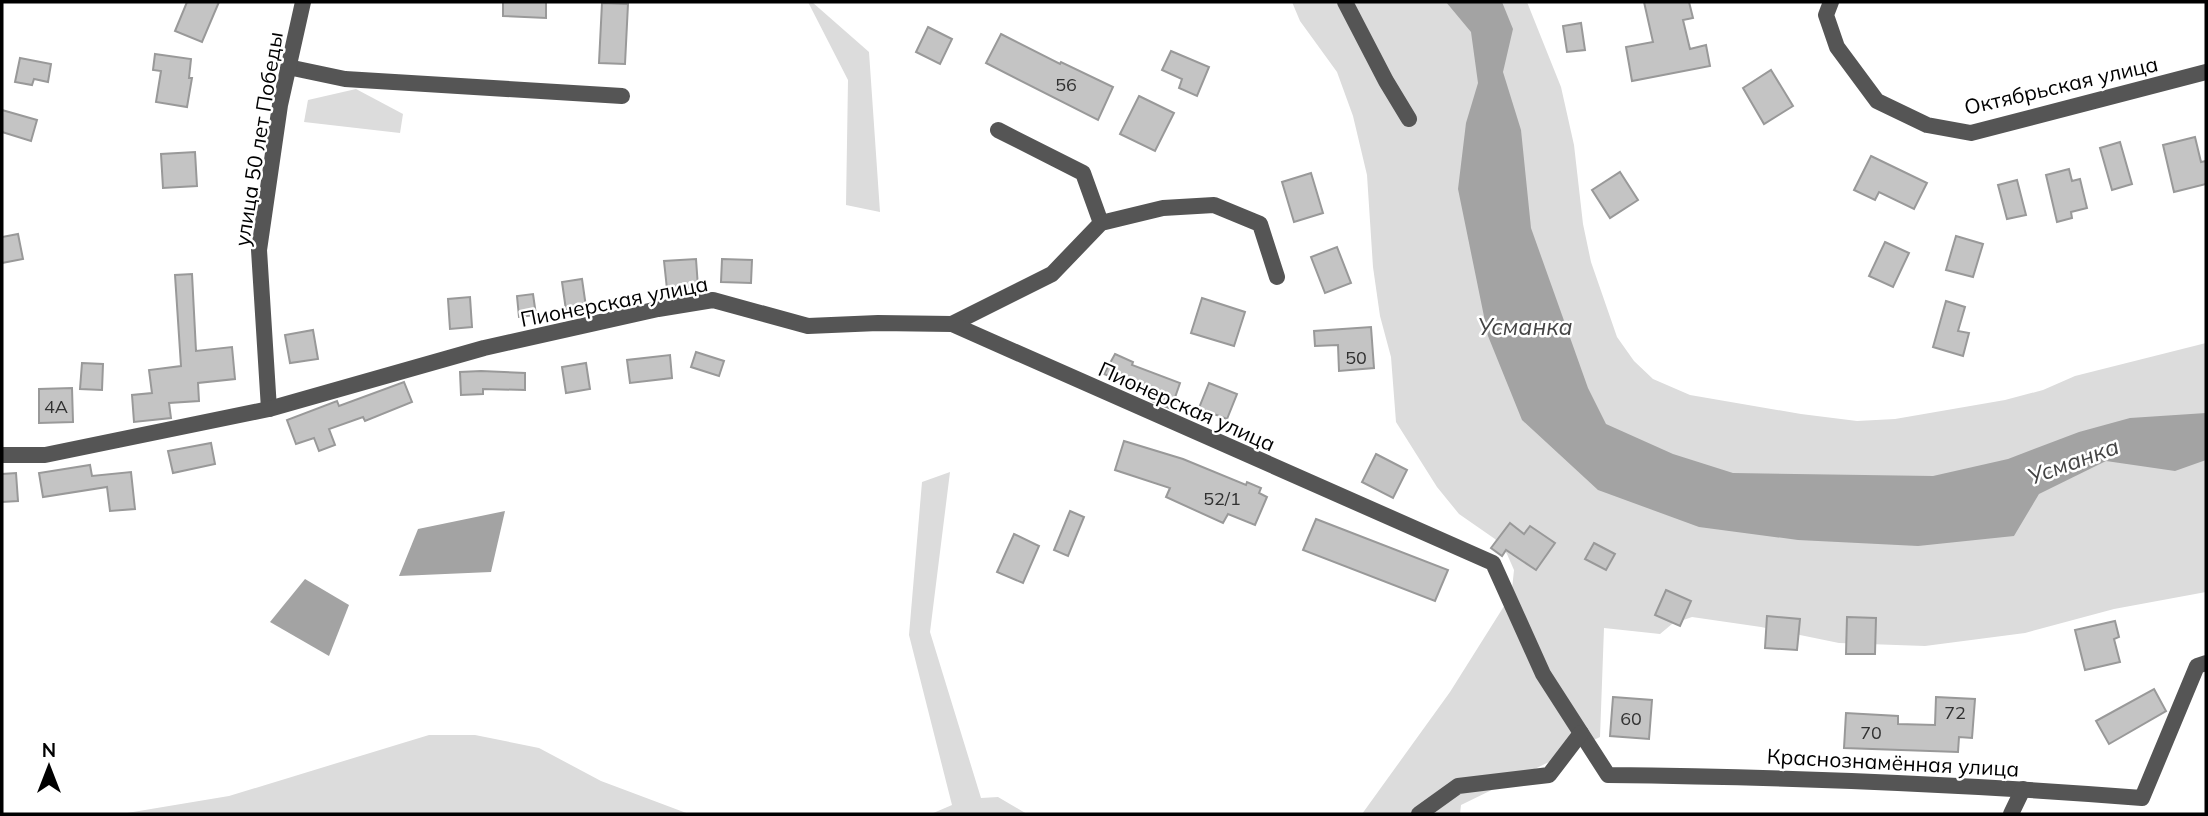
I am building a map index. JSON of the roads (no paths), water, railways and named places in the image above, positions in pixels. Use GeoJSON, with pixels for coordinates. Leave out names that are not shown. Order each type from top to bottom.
{"type":"FeatureCollection","features":[{"type":"Feature","properties":{"kind":"street","name":"улица 50 лет Победы"},"geometry":{"type":"LineString","coordinates":[[269,409],[259,250],[280,105],[303,2]]}},
{"type":"Feature","properties":{"kind":"street"},"geometry":{"type":"LineString","coordinates":[[1345,2],[1409,119]]}},
{"type":"Feature","properties":{"kind":"street","name":"Октябрьская улица"},"geometry":{"type":"LineString","coordinates":[[1830,2],[1826,15],[1837,47],[1877,101],[1927,125],[1971,133],[2206,72]]}},
{"type":"Feature","properties":{"kind":"street"},"geometry":{"type":"LineString","coordinates":[[288,67],[345,79],[622,96]]}},
{"type":"Feature","properties":{"kind":"street"},"geometry":{"type":"LineString","coordinates":[[998,130],[1083,173],[1101,223]]}},
{"type":"Feature","properties":{"kind":"street"},"geometry":{"type":"LineString","coordinates":[[952,324],[1052,274],[1101,223],[1163,208],[1214,205],[1261,224],[1277,277]]}},
{"type":"Feature","properties":{"kind":"street","name":"Пионерская улица"},"geometry":{"type":"LineString","coordinates":[[2,455],[44,455],[269,409],[484,348],[658,309],[713,300],[808,326],[952,324],[1493,564],[1543,674]]}},
{"type":"Feature","properties":{"kind":"street","name":"Краснознамённая улица"},"geometry":{"type":"LineString","coordinates":[[1543,674],[1608,775],[1778,777],[2023,789],[2142,798],[2197,666],[2206,663]]}},
{"type":"Feature","properties":{"kind":"street"},"geometry":{"type":"LineString","coordinates":[[1419,814],[1458,786],[1549,775],[1581,733]]}},
{"type":"Feature","properties":{"kind":"street"},"geometry":{"type":"LineString","coordinates":[[2011,814],[2023,789]]}},
{"type":"Feature","properties":{"kind":"water","name":"Усманка"},"geometry":{"type":"Polygon","coordinates":[[[1446,2],[1502,2],[1513,29],[1503,72],[1521,130],[1531,228],[1588,388],[1606,424],[1673,454],[1733,473],[1933,476],[2008,459],[2079,432],[2130,418],[2206,413],[2206,460],[2175,471],[2106,461],[2039,494],[2014,536],[1918,546],[1798,540],[1699,527],[1598,490],[1522,420],[1488,336],[1458,189],[1466,123],[1478,83],[1471,32],[1446,2]]]}},
{"type":"Feature","properties":{"kind":"water"},"geometry":{"type":"Polygon","coordinates":[[[505,511],[491,572],[399,576],[418,529],[505,511]]]}},
{"type":"Feature","properties":{"kind":"water"},"geometry":{"type":"Polygon","coordinates":[[[305,579],[349,605],[329,656],[270,622],[305,579]]]}}]}
